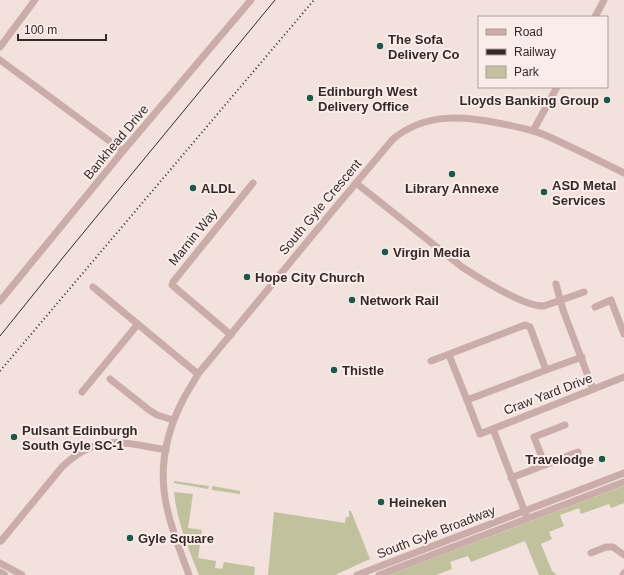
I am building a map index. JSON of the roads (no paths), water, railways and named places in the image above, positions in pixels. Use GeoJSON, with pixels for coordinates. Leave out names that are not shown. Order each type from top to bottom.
{"type":"FeatureCollection","features":[{"type":"Feature","properties":{"kind":"street"},"geometry":{"type":"LineString","coordinates":[[0,47],[35,0]]}},
{"type":"Feature","properties":{"kind":"street","name":"Bankhead Drive"},"geometry":{"type":"LineString","coordinates":[[0,301],[123,151],[251,0]]}},
{"type":"Feature","properties":{"kind":"street"},"geometry":{"type":"LineString","coordinates":[[596,16],[604,0]]}},
{"type":"Feature","properties":{"kind":"street"},"geometry":{"type":"LineString","coordinates":[[0,60],[123,151]]}},
{"type":"Feature","properties":{"kind":"street"},"geometry":{"type":"LineString","coordinates":[[533,131],[556,88]]}},
{"type":"Feature","properties":{"kind":"street","name":"South Gyle Crescent"},"geometry":{"type":"LineString","coordinates":[[189,575],[173,530],[167,508],[164,485],[164,469],[169,433],[184,397],[198,374],[393,139],[401,132],[427,121],[448,118],[470,118],[533,131],[579,150],[624,173]]}},
{"type":"Feature","properties":{"kind":"street","name":"Marnin Way"},"geometry":{"type":"LineString","coordinates":[[231,335],[172,285],[253,183]]}},
{"type":"Feature","properties":{"kind":"street"},"geometry":{"type":"LineString","coordinates":[[356,183],[462,267],[476,277],[514,297],[538,306],[548,305],[584,292]]}},
{"type":"Feature","properties":{"kind":"street"},"geometry":{"type":"LineString","coordinates":[[556,284],[593,389]]}},
{"type":"Feature","properties":{"kind":"street"},"geometry":{"type":"LineString","coordinates":[[93,287],[198,374]]}},
{"type":"Feature","properties":{"kind":"street"},"geometry":{"type":"LineString","coordinates":[[595,307],[611,300],[624,334]]}},
{"type":"Feature","properties":{"kind":"street"},"geometry":{"type":"LineString","coordinates":[[82,392],[138,324]]}},
{"type":"Feature","properties":{"kind":"street"},"geometry":{"type":"LineString","coordinates":[[431,362],[525,325],[530,327],[546,370]]}},
{"type":"Feature","properties":{"kind":"street"},"geometry":{"type":"LineString","coordinates":[[449,355],[467,400],[582,357]]}},
{"type":"Feature","properties":{"kind":"street","name":"Craw Yard Drive"},"geometry":{"type":"LineString","coordinates":[[467,400],[480,434],[624,377]]}},
{"type":"Feature","properties":{"kind":"street"},"geometry":{"type":"LineString","coordinates":[[110,379],[149,410],[157,415],[174,420]]}},
{"type":"Feature","properties":{"kind":"street"},"geometry":{"type":"LineString","coordinates":[[544,465],[534,437],[565,425]]}},
{"type":"Feature","properties":{"kind":"street"},"geometry":{"type":"LineString","coordinates":[[493,429],[526,515]]}},
{"type":"Feature","properties":{"kind":"street"},"geometry":{"type":"LineString","coordinates":[[1,541],[62,467],[70,459],[81,452],[103,443],[112,442],[166,450]]}},
{"type":"Feature","properties":{"kind":"street"},"geometry":{"type":"LineString","coordinates":[[512,478],[578,452]]}},
{"type":"Feature","properties":{"kind":"street","name":"South Gyle Broadway"},"geometry":{"type":"LineString","coordinates":[[378,575],[526,515],[624,473]]}},
{"type":"Feature","properties":{"kind":"street","name":"South Gyle Broadway"},"geometry":{"type":"LineString","coordinates":[[356,575],[624,482]]}},
{"type":"Feature","properties":{"kind":"street"},"geometry":{"type":"LineString","coordinates":[[591,553],[606,547],[612,547],[624,555]]}},
{"type":"Feature","properties":{"kind":"street"},"geometry":{"type":"LineString","coordinates":[[0,563],[22,575]]}},
{"type":"Feature","properties":{"kind":"street"},"geometry":{"type":"LineString","coordinates":[[0,572],[5,575]]}},
{"type":"Feature","properties":{"kind":"tram line"},"geometry":{"type":"LineString","coordinates":[[0,336],[275,0]]}},
{"type":"Feature","properties":{"kind":"railway"},"geometry":{"type":"LineString","coordinates":[[0,371],[314,0]]}},
{"type":"Feature","properties":{"kind":"place","name":"The Sofa Delivery Co"},"geometry":{"type":"Point","coordinates":[380,46]}},
{"type":"Feature","properties":{"kind":"place","name":"Edinburgh West Delivery Office"},"geometry":{"type":"Point","coordinates":[310,98]}},
{"type":"Feature","properties":{"kind":"place","name":"Lloyds Banking Group"},"geometry":{"type":"Point","coordinates":[607,100]}},
{"type":"Feature","properties":{"kind":"place","name":"Library Annexe"},"geometry":{"type":"Point","coordinates":[452,174]}},
{"type":"Feature","properties":{"kind":"place","name":"ALDL"},"geometry":{"type":"Point","coordinates":[193,188]}},
{"type":"Feature","properties":{"kind":"place","name":"ASD Metal Services"},"geometry":{"type":"Point","coordinates":[544,192]}},
{"type":"Feature","properties":{"kind":"place","name":"Virgin Media"},"geometry":{"type":"Point","coordinates":[385,252]}},
{"type":"Feature","properties":{"kind":"place","name":"Hope City Church"},"geometry":{"type":"Point","coordinates":[247,277]}},
{"type":"Feature","properties":{"kind":"place","name":"Network Rail"},"geometry":{"type":"Point","coordinates":[352,300]}},
{"type":"Feature","properties":{"kind":"place","name":"Thistle"},"geometry":{"type":"Point","coordinates":[334,370]}},
{"type":"Feature","properties":{"kind":"place","name":"Pulsant Edinburgh South Gyle SC-1"},"geometry":{"type":"Point","coordinates":[14,437]}},
{"type":"Feature","properties":{"kind":"place","name":"Travelodge"},"geometry":{"type":"Point","coordinates":[602,459]}},
{"type":"Feature","properties":{"kind":"place","name":"Heineken"},"geometry":{"type":"Point","coordinates":[381,502]}},
{"type":"Feature","properties":{"kind":"place","name":"Gyle Square"},"geometry":{"type":"Point","coordinates":[130,538]}}]}
